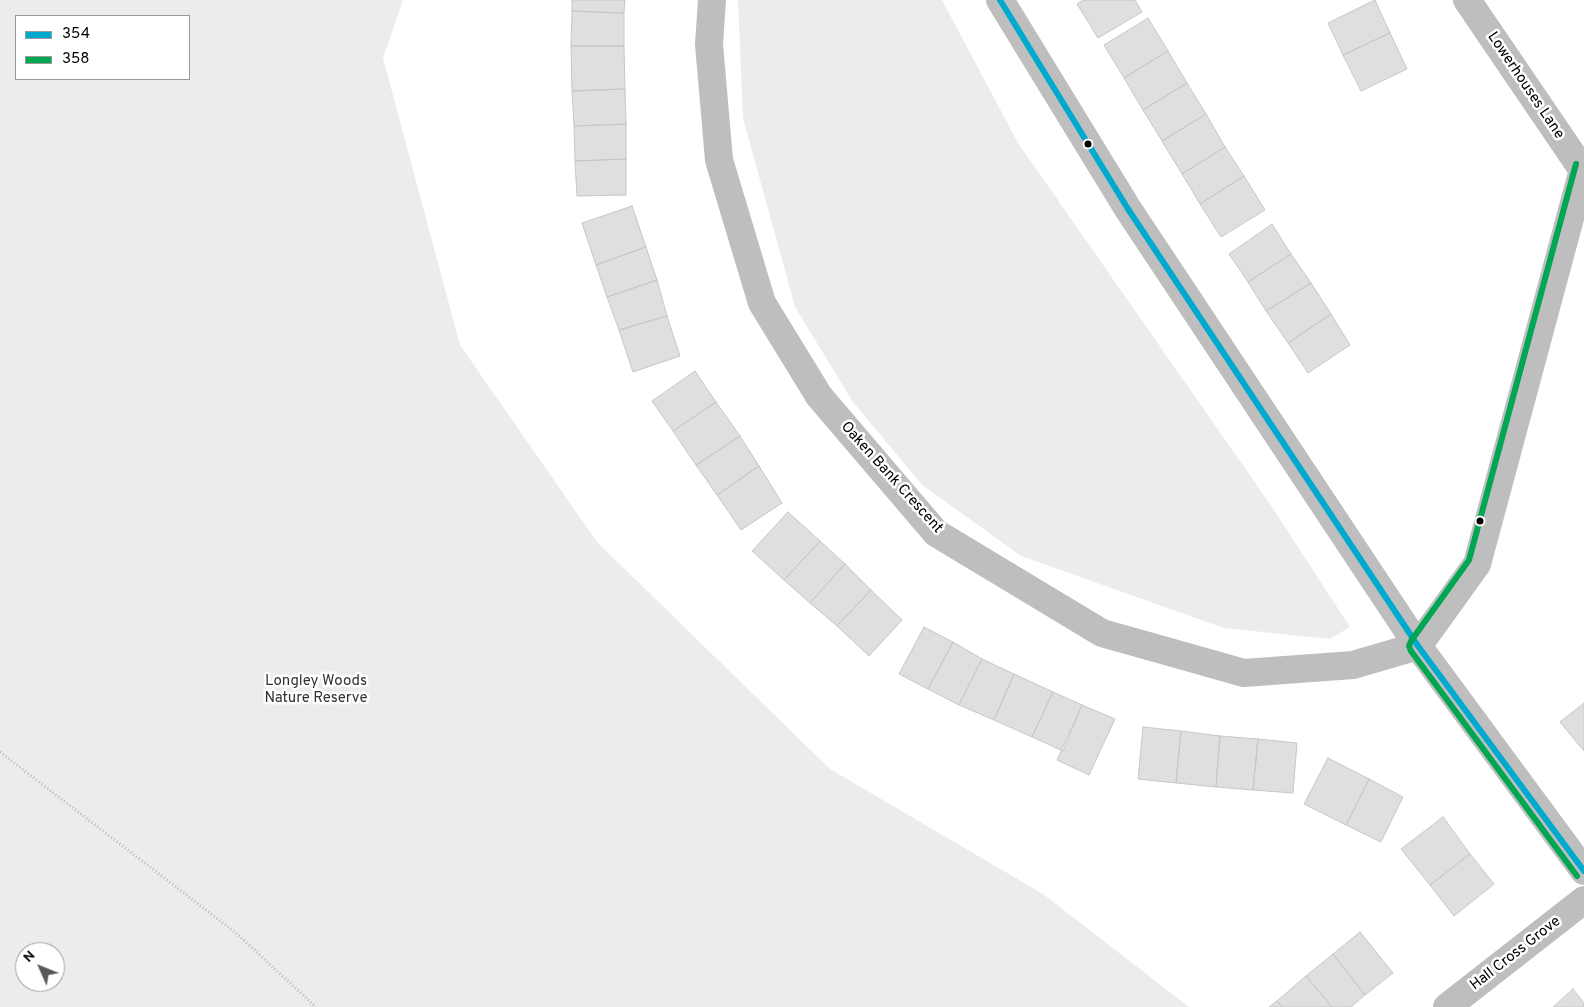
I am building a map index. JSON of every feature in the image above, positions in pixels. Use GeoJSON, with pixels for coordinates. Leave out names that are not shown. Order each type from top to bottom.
{"type":"FeatureCollection","features":[{"type":"Feature","properties":{"kind":"street","name":"Oaken Bank Crescent"},"geometry":{"type":"LineString","coordinates":[[712,0],[709,44],[719,160],[762,303],[819,396],[936,533],[1102,633],[1244,674],[1353,665],[1418,646]]}},
{"type":"Feature","properties":{"kind":"street"},"geometry":{"type":"LineString","coordinates":[[1000,0],[1128,210],[1418,646],[1584,871]]}},
{"type":"Feature","properties":{"kind":"street","name":"Lowerhouses Lane"},"geometry":{"type":"LineString","coordinates":[[1467,0],[1584,172]]}},
{"type":"Feature","properties":{"kind":"street"},"geometry":{"type":"LineString","coordinates":[[1418,646],[1478,564],[1584,172],[1584,166]]}},
{"type":"Feature","properties":{"kind":"street","name":"Hall Cross Grove"},"geometry":{"type":"LineString","coordinates":[[1447,1007],[1584,900]]}},
{"type":"Feature","properties":{"kind":"path"},"geometry":{"type":"LineString","coordinates":[[0,752],[236,933],[316,1007]]}},
{"type":"Feature","properties":{"kind":"green space","name":"Longley Woods Nature Reserve"},"geometry":{"type":"Polygon","coordinates":[[[0,0],[403,0],[383,58],[460,345],[597,542],[830,769],[1043,894],[1189,1007],[0,1007],[0,0]]]}},
{"type":"Feature","properties":{"kind":"green space"},"geometry":{"type":"Polygon","coordinates":[[[738,0],[942,0],[1018,143],[1270,504],[1350,627],[1330,639],[1224,628],[1021,556],[922,485],[853,402],[795,307],[743,118],[738,0]]]}},
{"type":"Feature","properties":{"kind":"building"},"geometry":{"type":"Polygon","coordinates":[[[572,0],[625,0],[624,13],[572,11],[572,0]]]}},
{"type":"Feature","properties":{"kind":"building"},"geometry":{"type":"Polygon","coordinates":[[[1083,0],[1135,0],[1142,12],[1098,38],[1077,4],[1083,0]]]}},
{"type":"Feature","properties":{"kind":"building"},"geometry":{"type":"Polygon","coordinates":[[[1375,0],[1390,33],[1343,55],[1328,23],[1375,0]]]}},
{"type":"Feature","properties":{"kind":"building"},"geometry":{"type":"Polygon","coordinates":[[[572,11],[624,13],[624,46],[571,46],[572,11]]]}},
{"type":"Feature","properties":{"kind":"building"},"geometry":{"type":"Polygon","coordinates":[[[1148,18],[1168,51],[1124,78],[1104,45],[1148,18]]]}},
{"type":"Feature","properties":{"kind":"building"},"geometry":{"type":"Polygon","coordinates":[[[1390,33],[1407,69],[1361,91],[1343,55],[1390,33]]]}},
{"type":"Feature","properties":{"kind":"building"},"geometry":{"type":"Polygon","coordinates":[[[571,46],[624,46],[625,89],[572,91],[571,46]]]}},
{"type":"Feature","properties":{"kind":"building"},"geometry":{"type":"Polygon","coordinates":[[[1168,51],[1187,83],[1143,110],[1124,78],[1168,51]]]}},
{"type":"Feature","properties":{"kind":"building"},"geometry":{"type":"Polygon","coordinates":[[[1187,83],[1206,114],[1162,141],[1143,110],[1187,83]]]}},
{"type":"Feature","properties":{"kind":"building"},"geometry":{"type":"Polygon","coordinates":[[[625,89],[626,124],[574,126],[572,91],[625,89]]]}},
{"type":"Feature","properties":{"kind":"building"},"geometry":{"type":"Polygon","coordinates":[[[1206,114],[1225,147],[1182,174],[1162,141],[1206,114]]]}},
{"type":"Feature","properties":{"kind":"building"},"geometry":{"type":"Polygon","coordinates":[[[626,124],[626,159],[575,161],[574,126],[626,124]]]}},
{"type":"Feature","properties":{"kind":"building"},"geometry":{"type":"Polygon","coordinates":[[[1225,147],[1244,176],[1200,204],[1182,174],[1225,147]]]}},
{"type":"Feature","properties":{"kind":"building"},"geometry":{"type":"Polygon","coordinates":[[[626,159],[626,195],[577,196],[575,161],[626,159]]]}},
{"type":"Feature","properties":{"kind":"building"},"geometry":{"type":"Polygon","coordinates":[[[1244,176],[1265,210],[1221,237],[1200,204],[1244,176]]]}},
{"type":"Feature","properties":{"kind":"building"},"geometry":{"type":"Polygon","coordinates":[[[632,206],[646,247],[596,265],[582,223],[632,206]]]}},
{"type":"Feature","properties":{"kind":"building"},"geometry":{"type":"Polygon","coordinates":[[[1272,224],[1291,254],[1248,282],[1229,254],[1272,224]]]}},
{"type":"Feature","properties":{"kind":"building"},"geometry":{"type":"Polygon","coordinates":[[[646,247],[657,280],[607,297],[596,265],[646,247]]]}},
{"type":"Feature","properties":{"kind":"building"},"geometry":{"type":"Polygon","coordinates":[[[1291,254],[1311,283],[1266,311],[1248,282],[1291,254]]]}},
{"type":"Feature","properties":{"kind":"building"},"geometry":{"type":"Polygon","coordinates":[[[657,280],[667,316],[619,330],[607,297],[657,280]]]}},
{"type":"Feature","properties":{"kind":"building"},"geometry":{"type":"Polygon","coordinates":[[[1311,283],[1331,314],[1288,343],[1266,311],[1311,283]]]}},
{"type":"Feature","properties":{"kind":"building"},"geometry":{"type":"Polygon","coordinates":[[[1331,314],[1350,345],[1308,373],[1288,343],[1331,314]]]}},
{"type":"Feature","properties":{"kind":"building"},"geometry":{"type":"Polygon","coordinates":[[[667,316],[680,356],[633,372],[619,330],[667,316]]]}},
{"type":"Feature","properties":{"kind":"building"},"geometry":{"type":"Polygon","coordinates":[[[695,371],[716,402],[673,431],[652,401],[695,371]]]}},
{"type":"Feature","properties":{"kind":"building"},"geometry":{"type":"Polygon","coordinates":[[[716,402],[740,436],[696,465],[673,431],[716,402]]]}},
{"type":"Feature","properties":{"kind":"building"},"geometry":{"type":"Polygon","coordinates":[[[740,436],[759,466],[717,495],[696,465],[740,436]]]}},
{"type":"Feature","properties":{"kind":"building"},"geometry":{"type":"Polygon","coordinates":[[[759,466],[782,503],[741,530],[717,495],[759,466]]]}},
{"type":"Feature","properties":{"kind":"building"},"geometry":{"type":"Polygon","coordinates":[[[788,512],[820,541],[784,580],[752,551],[788,512]]]}},
{"type":"Feature","properties":{"kind":"building"},"geometry":{"type":"Polygon","coordinates":[[[820,541],[845,564],[810,603],[784,580],[820,541]]]}},
{"type":"Feature","properties":{"kind":"building"},"geometry":{"type":"Polygon","coordinates":[[[845,564],[871,590],[837,626],[810,603],[845,564]]]}},
{"type":"Feature","properties":{"kind":"building"},"geometry":{"type":"Polygon","coordinates":[[[871,590],[902,620],[869,656],[837,626],[871,590]]]}},
{"type":"Feature","properties":{"kind":"building"},"geometry":{"type":"Polygon","coordinates":[[[924,627],[953,642],[928,689],[899,674],[924,627]]]}},
{"type":"Feature","properties":{"kind":"building"},"geometry":{"type":"Polygon","coordinates":[[[953,642],[982,659],[959,705],[928,689],[953,642]]]}},
{"type":"Feature","properties":{"kind":"building"},"geometry":{"type":"Polygon","coordinates":[[[982,659],[1014,674],[994,720],[959,705],[982,659]]]}},
{"type":"Feature","properties":{"kind":"building"},"geometry":{"type":"Polygon","coordinates":[[[1014,674],[1053,692],[1032,737],[994,720],[1014,674]]]}},
{"type":"Feature","properties":{"kind":"building"},"geometry":{"type":"Polygon","coordinates":[[[1053,692],[1082,705],[1063,751],[1032,737],[1053,692]]]}},
{"type":"Feature","properties":{"kind":"building"},"geometry":{"type":"Polygon","coordinates":[[[1584,703],[1584,751],[1560,722],[1584,703]]]}},
{"type":"Feature","properties":{"kind":"building"},"geometry":{"type":"Polygon","coordinates":[[[1082,705],[1115,719],[1089,775],[1057,760],[1082,705]]]}},
{"type":"Feature","properties":{"kind":"building"},"geometry":{"type":"Polygon","coordinates":[[[1143,727],[1181,731],[1176,783],[1138,779],[1143,727]]]}},
{"type":"Feature","properties":{"kind":"building"},"geometry":{"type":"Polygon","coordinates":[[[1181,731],[1220,736],[1216,787],[1176,783],[1181,731]]]}},
{"type":"Feature","properties":{"kind":"building"},"geometry":{"type":"Polygon","coordinates":[[[1220,736],[1258,739],[1253,790],[1216,787],[1220,736]]]}},
{"type":"Feature","properties":{"kind":"building"},"geometry":{"type":"Polygon","coordinates":[[[1258,739],[1297,743],[1293,793],[1253,790],[1258,739]]]}},
{"type":"Feature","properties":{"kind":"building"},"geometry":{"type":"Polygon","coordinates":[[[1328,758],[1369,779],[1346,825],[1304,804],[1328,758]]]}},
{"type":"Feature","properties":{"kind":"building"},"geometry":{"type":"Polygon","coordinates":[[[1369,779],[1403,797],[1381,842],[1346,825],[1369,779]]]}},
{"type":"Feature","properties":{"kind":"building"},"geometry":{"type":"Polygon","coordinates":[[[1443,817],[1470,854],[1430,885],[1401,849],[1443,817]]]}},
{"type":"Feature","properties":{"kind":"building"},"geometry":{"type":"Polygon","coordinates":[[[1470,854],[1494,884],[1454,916],[1430,885],[1470,854]]]}},
{"type":"Feature","properties":{"kind":"building"},"geometry":{"type":"Polygon","coordinates":[[[1360,932],[1393,973],[1365,995],[1333,954],[1360,932]]]}},
{"type":"Feature","properties":{"kind":"building"},"geometry":{"type":"Polygon","coordinates":[[[1333,954],[1365,995],[1351,1007],[1332,1007],[1306,976],[1333,954]]]}},
{"type":"Feature","properties":{"kind":"building"},"geometry":{"type":"Polygon","coordinates":[[[1306,976],[1332,1007],[1282,1007],[1277,1001],[1306,976]]]}},
{"type":"Feature","properties":{"kind":"building"},"geometry":{"type":"Polygon","coordinates":[[[1573,989],[1584,1003],[1584,1007],[1553,1007],[1573,989]]]}},
{"type":"Feature","properties":{"kind":"building"},"geometry":{"type":"Polygon","coordinates":[[[1277,1001],[1282,1007],[1269,1007],[1277,1001]]]}},
{"type":"Feature","properties":{"kind":"transit line","name":"354"},"geometry":{"type":"LineString","coordinates":[[1000,0],[1128,209],[1418,646],[1584,871]]}},
{"type":"Feature","properties":{"kind":"transit line","name":"358"},"geometry":{"type":"LineString","coordinates":[[1576,164],[1469,560],[1409,646],[1577,876]]}}]}
